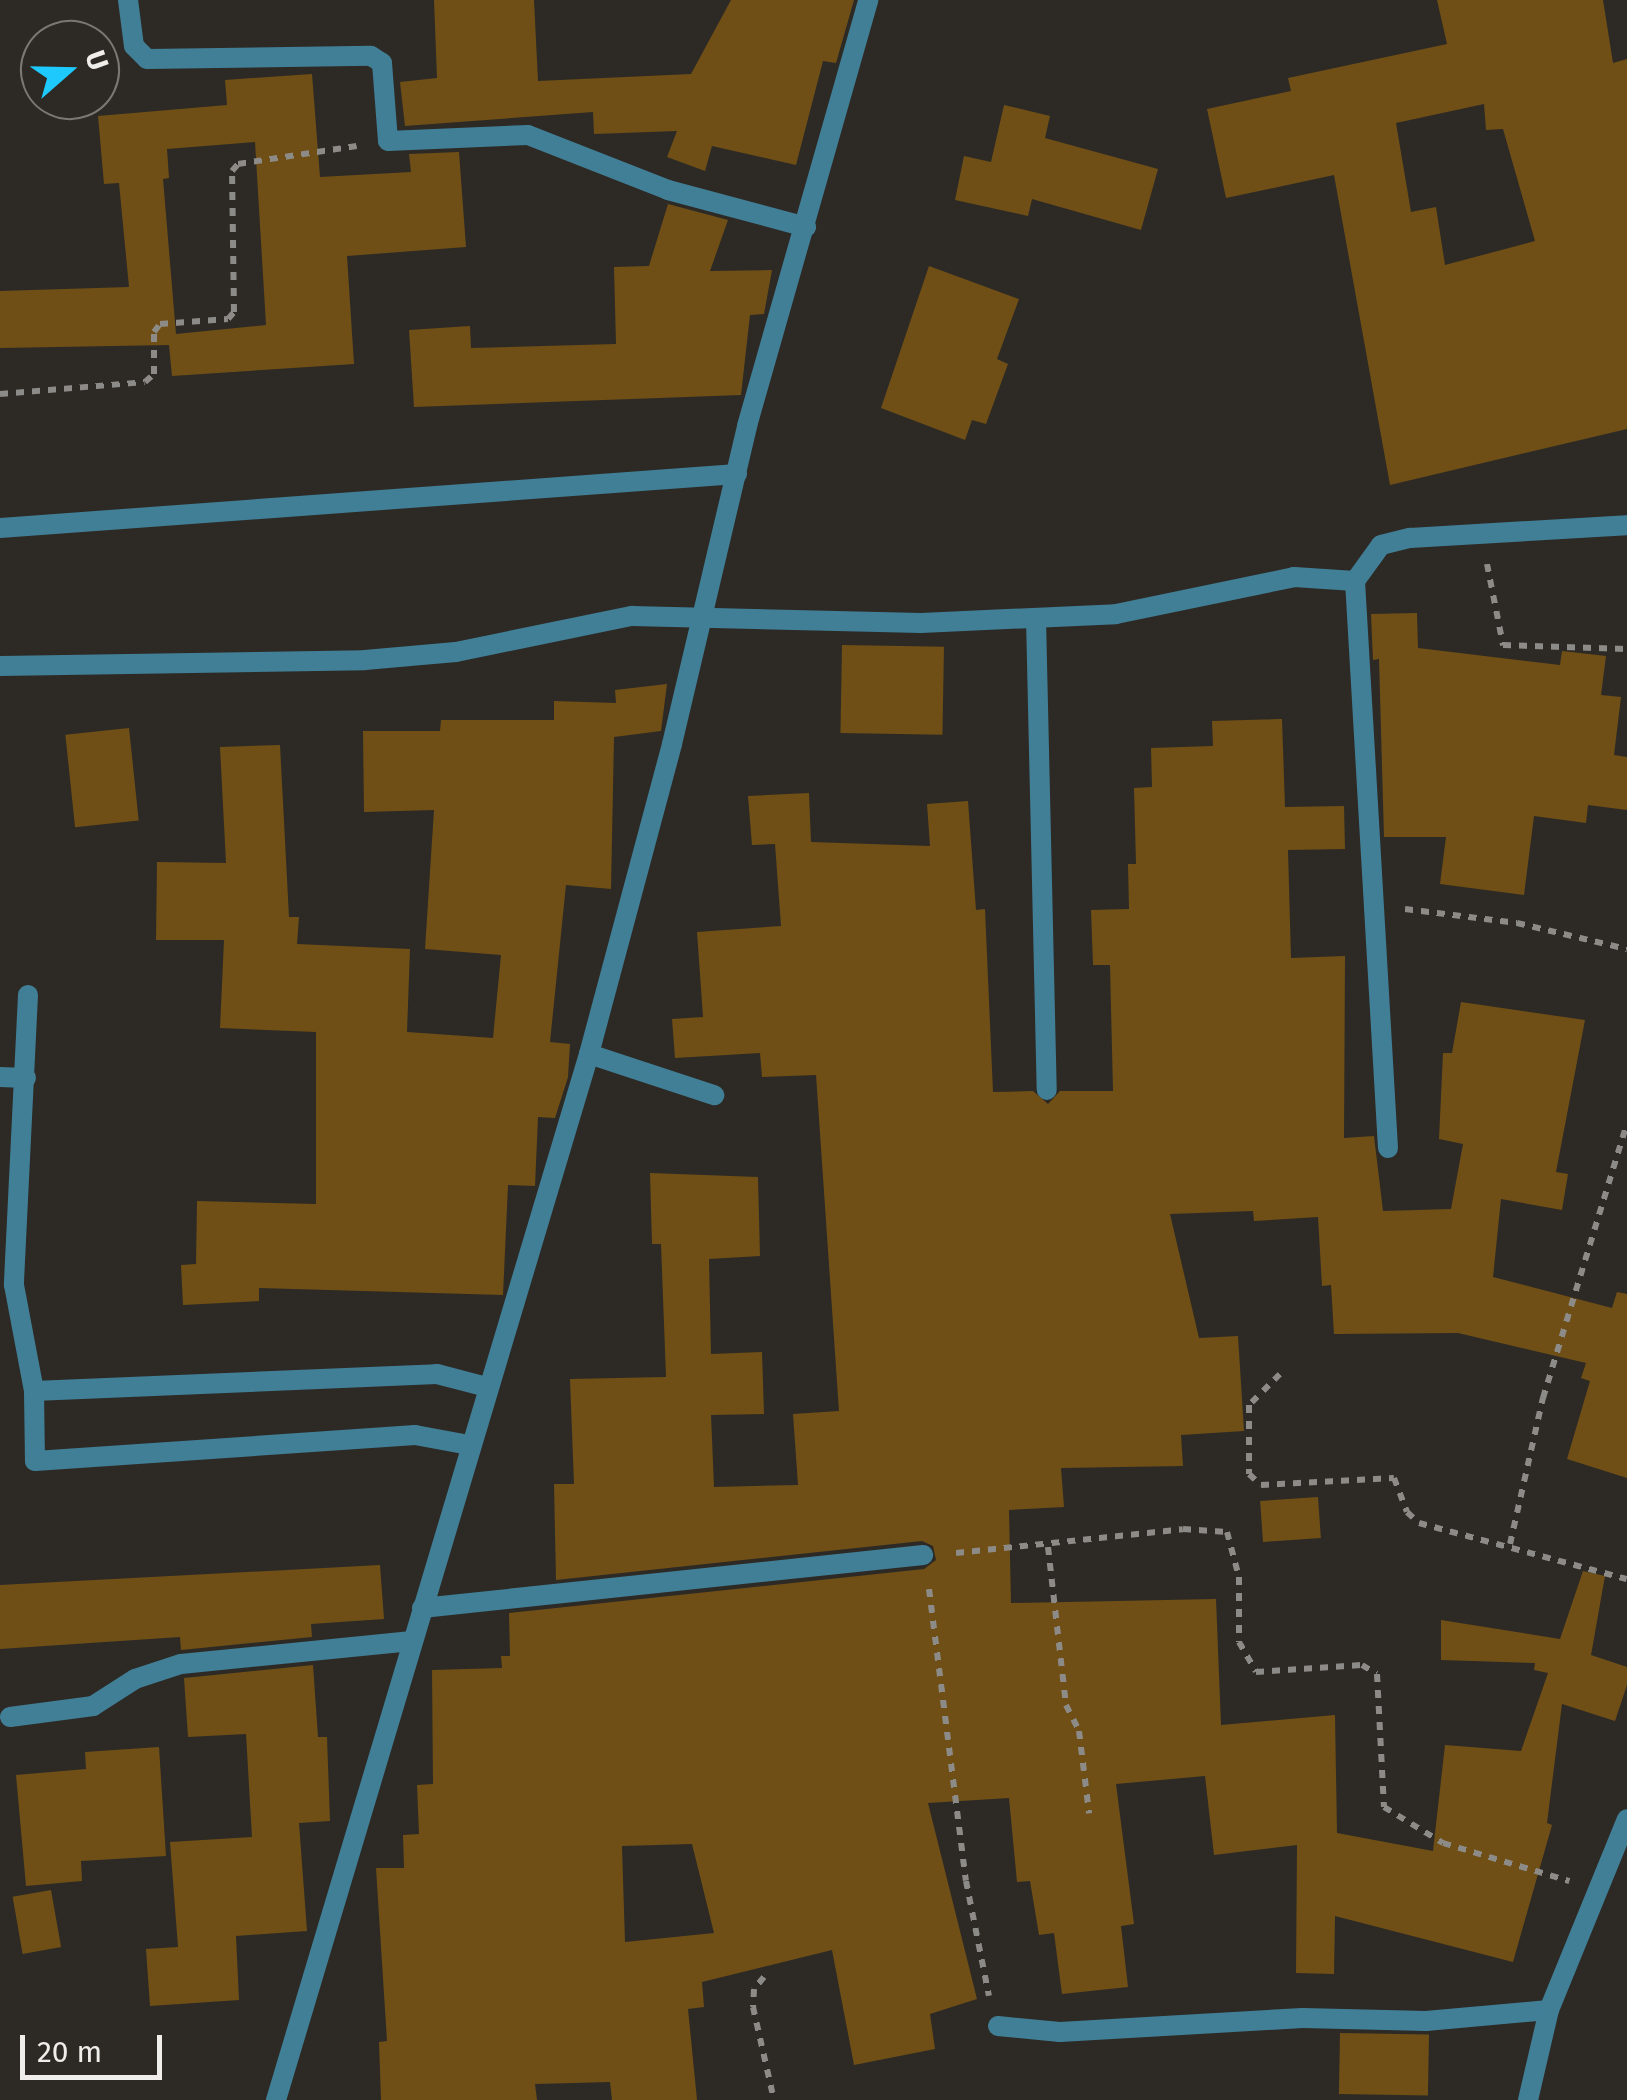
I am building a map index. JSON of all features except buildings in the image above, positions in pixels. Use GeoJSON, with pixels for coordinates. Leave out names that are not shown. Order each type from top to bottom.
{"type":"FeatureCollection","features":[{"type":"Feature","properties":{"kind":"street"},"geometry":{"type":"LineString","coordinates":[[128,0],[134,46],[147,59],[371,56],[382,63],[388,141],[528,135],[668,190],[806,227]]}},
{"type":"Feature","properties":{"kind":"street"},"geometry":{"type":"LineString","coordinates":[[276,2100],[589,1054],[737,474],[868,0]]}},
{"type":"Feature","properties":{"kind":"street"},"geometry":{"type":"LineString","coordinates":[[0,528],[737,474]]}},
{"type":"Feature","properties":{"kind":"street"},"geometry":{"type":"LineString","coordinates":[[1388,1148],[1355,580],[1381,545],[1484,531],[1627,525]]}},
{"type":"Feature","properties":{"kind":"street"},"geometry":{"type":"LineString","coordinates":[[0,666],[365,660],[456,652],[632,616],[701,613],[921,623],[1116,614],[1294,578],[1355,580]]}},
{"type":"Feature","properties":{"kind":"street"},"geometry":{"type":"LineString","coordinates":[[1036,618],[1047,1090]]}},
{"type":"Feature","properties":{"kind":"street"},"geometry":{"type":"LineString","coordinates":[[28,994],[26,1078],[7,1285],[34,1391],[36,1461],[414,1435],[469,1445]]}},
{"type":"Feature","properties":{"kind":"street"},"geometry":{"type":"LineString","coordinates":[[589,1054],[714,1095]]}},
{"type":"Feature","properties":{"kind":"street"},"geometry":{"type":"LineString","coordinates":[[0,1077],[26,1078]]}},
{"type":"Feature","properties":{"kind":"street"},"geometry":{"type":"LineString","coordinates":[[34,1391],[437,1374],[487,1386]]}},
{"type":"Feature","properties":{"kind":"street"},"geometry":{"type":"LineString","coordinates":[[422,1608],[923,1555]]}},
{"type":"Feature","properties":{"kind":"street"},"geometry":{"type":"LineString","coordinates":[[10,1716],[93,1706],[135,1679],[181,1664],[412,1641]]}},
{"type":"Feature","properties":{"kind":"street"},"geometry":{"type":"LineString","coordinates":[[1528,2100],[1550,2010],[1627,1819]]}},
{"type":"Feature","properties":{"kind":"street"},"geometry":{"type":"LineString","coordinates":[[998,2026],[1060,2032],[1303,2018],[1426,2021],[1550,2010]]}},
{"type":"Feature","properties":{"kind":"path"},"geometry":{"type":"LineString","coordinates":[[0,394],[145,382],[154,374],[154,332],[160,324],[228,319],[234,312],[232,171],[238,164],[388,141]]}},
{"type":"Feature","properties":{"kind":"path"},"geometry":{"type":"LineString","coordinates":[[1484,531],[1496,635],[1503,645],[1627,650]]}},
{"type":"Feature","properties":{"kind":"path"},"geometry":{"type":"LineString","coordinates":[[1374,905],[1517,924],[1627,948]]}},
{"type":"Feature","properties":{"kind":"path"},"geometry":{"type":"LineString","coordinates":[[1510,1544],[1543,1398],[1627,1123]]}},
{"type":"Feature","properties":{"kind":"path"},"geometry":{"type":"LineString","coordinates":[[1280,1374],[1249,1405],[1249,1474],[1261,1485],[1394,1478],[1407,1512],[1420,1523],[1510,1544],[1627,1579]]}},
{"type":"Feature","properties":{"kind":"path"},"geometry":{"type":"LineString","coordinates":[[998,2026],[966,1882],[923,1555],[1048,1547],[1183,1529],[1226,1532],[1239,1577],[1239,1642],[1256,1672],[1362,1665],[1378,1674],[1384,1807],[1397,1820],[1442,1843],[1598,1889]]}},
{"type":"Feature","properties":{"kind":"path"},"geometry":{"type":"LineString","coordinates":[[1048,1547],[1066,1706],[1080,1731],[1089,1813]]}},
{"type":"Feature","properties":{"kind":"path"},"geometry":{"type":"LineString","coordinates":[[764,1978],[754,1989],[753,2007],[774,2100]]}}]}
